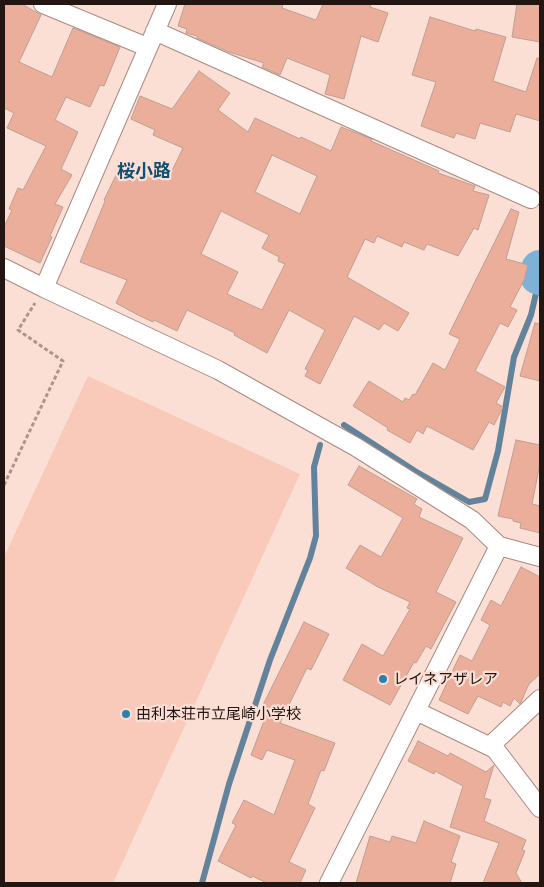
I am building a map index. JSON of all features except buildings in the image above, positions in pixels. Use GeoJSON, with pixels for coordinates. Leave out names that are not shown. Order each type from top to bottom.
{"type":"FeatureCollection","features":[{"type":"Feature","properties":{"kind":"street"},"geometry":{"type":"LineString","coordinates":[[43,4],[151,39],[531,199]]}},
{"type":"Feature","properties":{"kind":"street"},"geometry":{"type":"LineString","coordinates":[[44,288],[167,4]]}},
{"type":"Feature","properties":{"kind":"street"},"geometry":{"type":"LineString","coordinates":[[4,268],[218,370],[356,446],[472,520],[499,546],[540,557]]}},
{"type":"Feature","properties":{"kind":"street"},"geometry":{"type":"LineString","coordinates":[[329,883],[499,546]]}},
{"type":"Feature","properties":{"kind":"street"},"geometry":{"type":"LineString","coordinates":[[490,746],[540,699]]}},
{"type":"Feature","properties":{"kind":"street"},"geometry":{"type":"LineString","coordinates":[[416,711],[496,749],[540,808]]}},
{"type":"Feature","properties":{"kind":"path"},"geometry":{"type":"LineString","coordinates":[[4,486],[64,361],[18,330],[44,288]]}},
{"type":"Feature","properties":{"kind":"shaded area","name":"由利本荘市立尾崎小学校"},"geometry":{"type":"Polygon","coordinates":[[[88,376],[300,474],[113,883],[4,883],[4,557],[88,376]]]}},
{"type":"Feature","properties":{"kind":"waterway"},"geometry":{"type":"LineString","coordinates":[[539,276],[540,269]]}},
{"type":"Feature","properties":{"kind":"waterway"},"geometry":{"type":"LineString","coordinates":[[344,425],[415,471],[469,502],[485,499],[498,451],[514,357],[531,315],[540,276]]}},
{"type":"Feature","properties":{"kind":"waterway"},"geometry":{"type":"LineString","coordinates":[[202,883],[229,784],[270,660],[310,558],[316,536],[314,467],[320,445]]}},
{"type":"Feature","properties":{"kind":"place","name":"レイネアザレア"},"geometry":{"type":"Point","coordinates":[383,679]}},
{"type":"Feature","properties":{"kind":"place","name":"由利本荘市立尾崎小学校"},"geometry":{"type":"Point","coordinates":[126,714]}},
{"type":"Feature","properties":{"kind":"district","name":"桜小路"},"geometry":{"type":"Point","coordinates":[144,171]}}]}
